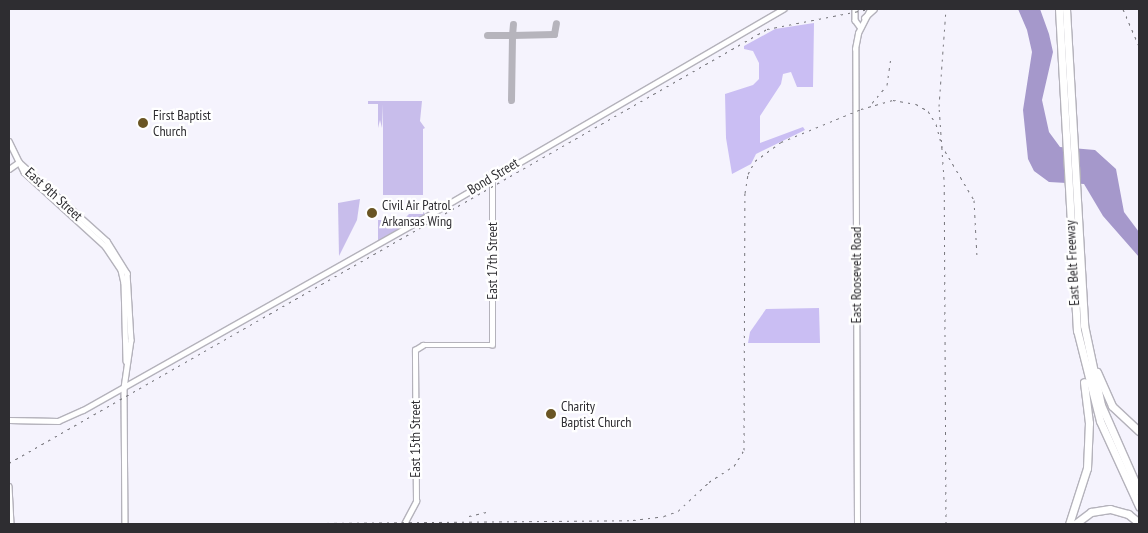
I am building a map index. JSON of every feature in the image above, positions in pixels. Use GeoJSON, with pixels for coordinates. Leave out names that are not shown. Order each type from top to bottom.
{"type":"FeatureCollection","features":[{"type":"Feature","properties":{"kind":"highway","name":"East Belt Freeway"},"geometry":{"type":"LineString","coordinates":[[1059,9],[1072,272],[1081,357],[1104,433],[1139,506]]}},
{"type":"Feature","properties":{"kind":"highway","name":"East Belt Freeway"},"geometry":{"type":"LineString","coordinates":[[1066,9],[1080,285],[1088,349],[1108,422],[1139,491]]}},
{"type":"Feature","properties":{"kind":"highway"},"geometry":{"type":"LineString","coordinates":[[1088,349],[1112,406],[1139,431]]}},
{"type":"Feature","properties":{"kind":"highway"},"geometry":{"type":"LineString","coordinates":[[1069,524],[1084,485],[1089,450],[1081,357]]}},
{"type":"Feature","properties":{"kind":"highway"},"geometry":{"type":"LineString","coordinates":[[1075,524],[1091,512],[1110,509],[1128,514],[1139,523]]}},
{"type":"Feature","properties":{"kind":"street","name":"Bond Street"},"geometry":{"type":"LineString","coordinates":[[110,395],[783,9]]}},
{"type":"Feature","properties":{"kind":"street","name":"East Roosevelt Road"},"geometry":{"type":"LineString","coordinates":[[855,9],[855,20],[860,27]]}},
{"type":"Feature","properties":{"kind":"street","name":"East Roosevelt Road"},"geometry":{"type":"LineString","coordinates":[[857,524],[855,50],[860,27],[870,9]]}},
{"type":"Feature","properties":{"kind":"street","name":"East Roosevelt Road"},"geometry":{"type":"LineString","coordinates":[[864,18],[874,9]]}},
{"type":"Feature","properties":{"kind":"street"},"geometry":{"type":"LineString","coordinates":[[9,141],[19,162],[9,169]]}},
{"type":"Feature","properties":{"kind":"street","name":"East 9th Street"},"geometry":{"type":"LineString","coordinates":[[19,162],[107,241],[122,262],[130,282],[131,340],[124,388],[125,524]]}},
{"type":"Feature","properties":{"kind":"street","name":"East 17th Street"},"geometry":{"type":"LineString","coordinates":[[415,350],[423,345],[492,345],[492,177]]}},
{"type":"Feature","properties":{"kind":"street","name":"East 15th Street"},"geometry":{"type":"LineString","coordinates":[[404,524],[416,501],[415,350]]}},
{"type":"Feature","properties":{"kind":"street"},"geometry":{"type":"LineString","coordinates":[[124,412],[128,391],[140,379]]}},
{"type":"Feature","properties":{"kind":"street"},"geometry":{"type":"LineString","coordinates":[[9,420],[63,420],[110,395],[121,397],[124,412]]}},
{"type":"Feature","properties":{"kind":"street"},"geometry":{"type":"LineString","coordinates":[[9,486],[10,524]]}},
{"type":"Feature","properties":{"kind":"shaded area"},"geometry":{"type":"Polygon","coordinates":[[[1018,9],[1040,9],[1049,34],[1053,52],[1042,100],[1049,132],[1060,147],[1095,150],[1116,169],[1124,212],[1139,232],[1139,257],[1103,216],[1084,184],[1049,182],[1034,171],[1028,159],[1023,110],[1032,52],[1027,30],[1018,9]]]}},
{"type":"Feature","properties":{"kind":"shaded area"},"geometry":{"type":"Polygon","coordinates":[[[814,23],[813,87],[797,87],[791,72],[783,74],[781,84],[760,116],[760,143],[803,127],[805,130],[756,154],[751,164],[732,174],[726,138],[725,94],[753,85],[759,79],[759,63],[753,51],[744,49],[744,46],[775,29],[814,23]]]}},
{"type":"Feature","properties":{"kind":"shaded area"},"geometry":{"type":"Polygon","coordinates":[[[368,101],[422,101],[420,121],[425,128],[423,129],[423,195],[383,195],[383,104],[382,128],[380,120],[378,128],[378,104],[368,104],[368,101]]]}},
{"type":"Feature","properties":{"kind":"shaded area"},"geometry":{"type":"Polygon","coordinates":[[[360,199],[357,220],[339,256],[338,203],[360,199]]]}},
{"type":"Feature","properties":{"kind":"shaded area"},"geometry":{"type":"Polygon","coordinates":[[[423,210],[425,215],[378,242],[378,220],[403,220],[409,214],[423,214],[423,210]]]}},
{"type":"Feature","properties":{"kind":"shaded area"},"geometry":{"type":"Polygon","coordinates":[[[819,308],[820,343],[748,343],[750,332],[766,309],[819,308]]]}},
{"type":"Feature","properties":{"kind":"taxiway"},"geometry":{"type":"LineString","coordinates":[[511,100],[512,35],[554,34],[556,23]]}},
{"type":"Feature","properties":{"kind":"taxiway"},"geometry":{"type":"LineString","coordinates":[[487,35],[512,35],[513,24]]}},
{"type":"Feature","properties":{"kind":"railway"},"geometry":{"type":"LineString","coordinates":[[9,463],[767,29],[869,9]]}},
{"type":"Feature","properties":{"kind":"railway"},"geometry":{"type":"LineString","coordinates":[[946,9],[939,106],[944,179],[946,524]]}},
{"type":"Feature","properties":{"kind":"railway"},"geometry":{"type":"LineString","coordinates":[[1123,9],[1139,46]]}},
{"type":"Feature","properties":{"kind":"railway"},"geometry":{"type":"LineString","coordinates":[[872,103],[887,85],[891,56]]}},
{"type":"Feature","properties":{"kind":"railway"},"geometry":{"type":"LineString","coordinates":[[207,524],[633,520],[664,516],[678,511],[709,482],[734,466],[744,450],[745,193],[748,174],[755,161],[781,142],[861,109],[893,100],[916,104],[928,111],[936,124],[942,147]]}},
{"type":"Feature","properties":{"kind":"railway"},"geometry":{"type":"LineString","coordinates":[[945,151],[974,200],[977,257]]}},
{"type":"Feature","properties":{"kind":"railway"},"geometry":{"type":"LineString","coordinates":[[469,516],[487,512]]}},
{"type":"Feature","properties":{"kind":"place","name":"First Baptist Church"},"geometry":{"type":"Point","coordinates":[143,123]}},
{"type":"Feature","properties":{"kind":"place","name":"Civil Air Patrol Arkansas Wing"},"geometry":{"type":"Point","coordinates":[372,213]}},
{"type":"Feature","properties":{"kind":"place","name":"Charity Baptist Church"},"geometry":{"type":"Point","coordinates":[551,414]}}]}
